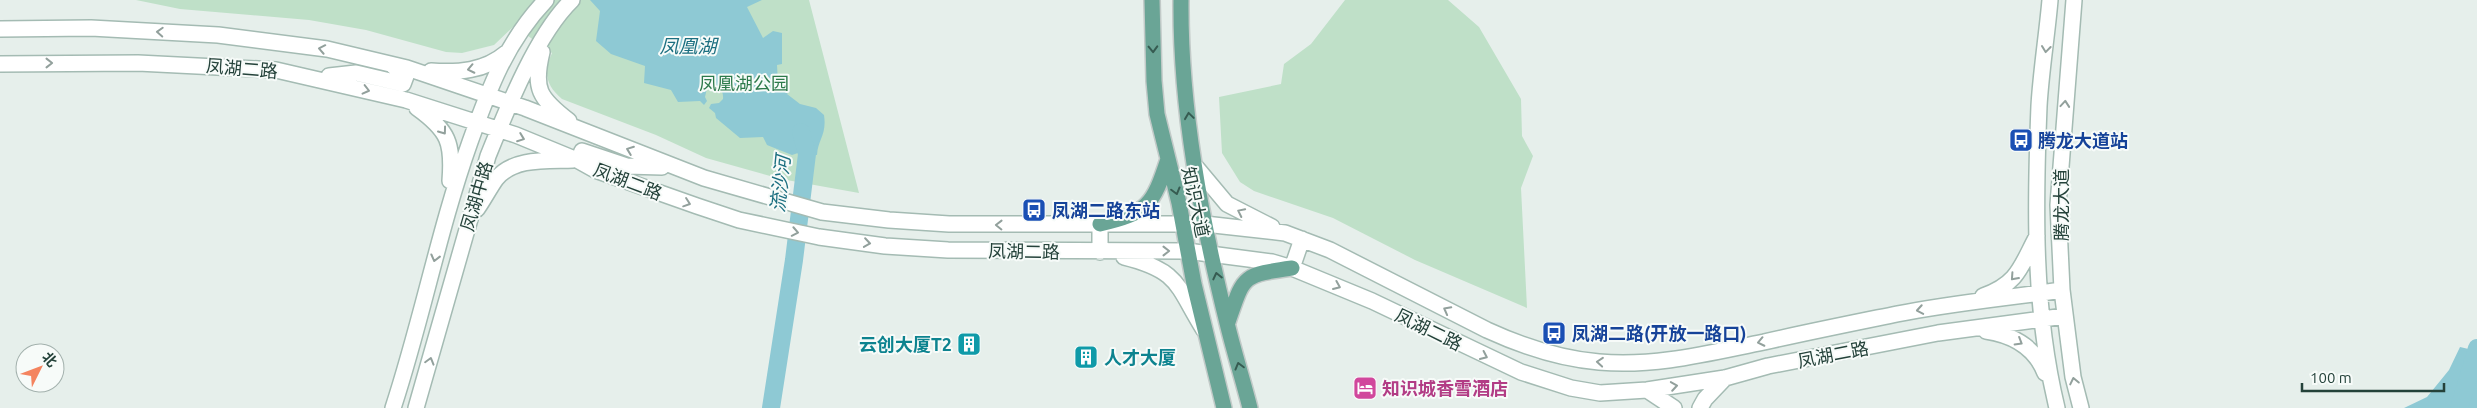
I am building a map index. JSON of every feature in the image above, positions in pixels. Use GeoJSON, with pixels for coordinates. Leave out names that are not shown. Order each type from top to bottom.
{"type":"FeatureCollection","features":[{"type":"Feature","properties":{"kind":"main road","name":"知识大道"},"geometry":{"type":"LineString","coordinates":[[1152,0],[1154,81],[1157,114],[1224,408]]}},
{"type":"Feature","properties":{"kind":"main road","name":"知识大道"},"geometry":{"type":"LineString","coordinates":[[1181,0],[1185,87],[1205,224],[1227,324],[1250,408]]}},
{"type":"Feature","properties":{"kind":"main road"},"geometry":{"type":"LineString","coordinates":[[1100,224],[1127,218],[1144,207],[1155,194],[1168,160]]}},
{"type":"Feature","properties":{"kind":"main road"},"geometry":{"type":"LineString","coordinates":[[1227,324],[1239,288],[1244,280],[1262,272],[1292,268]]}},
{"type":"Feature","properties":{"kind":"street","name":"凤湖中路"},"geometry":{"type":"LineString","coordinates":[[393,408],[449,206],[495,73],[522,31],[546,0]]}},
{"type":"Feature","properties":{"kind":"street","name":"腾龙大道"},"geometry":{"type":"LineString","coordinates":[[2050,0],[2040,105],[2037,205],[2039,294],[2046,354],[2056,402]]}},
{"type":"Feature","properties":{"kind":"street","name":"腾龙大道"},"geometry":{"type":"LineString","coordinates":[[2074,0],[2058,205],[2062,290],[2073,377],[2081,408]]}},
{"type":"Feature","properties":{"kind":"street","name":"凤湖中路"},"geometry":{"type":"LineString","coordinates":[[416,408],[467,226],[498,130],[509,103],[546,36],[569,3]]}},
{"type":"Feature","properties":{"kind":"street","name":"凤湖二路"},"geometry":{"type":"LineString","coordinates":[[0,29],[91,28],[218,35],[303,45],[390,64],[487,95],[674,167],[822,212],[888,220],[948,224],[1182,223],[1285,233],[1330,250],[1513,342],[1544,352],[1598,362],[1627,364],[1680,359],[1968,301],[2062,290]]}},
{"type":"Feature","properties":{"kind":"street"},"geometry":{"type":"LineString","coordinates":[[407,68],[444,72],[474,70],[509,51],[522,31]]}},
{"type":"Feature","properties":{"kind":"street"},"geometry":{"type":"LineString","coordinates":[[546,36],[537,69],[538,88],[546,102],[586,134]]}},
{"type":"Feature","properties":{"kind":"street","name":"凤湖二路"},"geometry":{"type":"LineString","coordinates":[[0,64],[196,64],[276,70],[315,78],[406,100],[498,130],[577,160],[595,170],[697,206],[771,227],[819,237],[885,246],[948,250],[1187,251],[1272,262],[1292,268],[1372,301],[1521,372],[1572,388],[1600,393],[1647,390],[1725,378],[1796,361],[1972,328],[2065,316]]}},
{"type":"Feature","properties":{"kind":"street"},"geometry":{"type":"LineString","coordinates":[[315,78],[356,73],[403,84],[406,76],[390,64]]}},
{"type":"Feature","properties":{"kind":"street"},"geometry":{"type":"LineString","coordinates":[[406,100],[432,119],[447,136],[452,157],[449,206]]}},
{"type":"Feature","properties":{"kind":"street"},"geometry":{"type":"LineString","coordinates":[[595,170],[584,161],[580,154],[582,151],[627,166],[674,167]]}},
{"type":"Feature","properties":{"kind":"street"},"geometry":{"type":"LineString","coordinates":[[444,224],[467,226],[497,178],[511,168],[530,161],[577,160]]}},
{"type":"Feature","properties":{"kind":"street"},"geometry":{"type":"LineString","coordinates":[[1196,167],[1220,199],[1285,233]]}},
{"type":"Feature","properties":{"kind":"street"},"geometry":{"type":"LineString","coordinates":[[2037,205],[2058,205]]}},
{"type":"Feature","properties":{"kind":"street"},"geometry":{"type":"LineString","coordinates":[[1100,224],[1100,252],[1144,262],[1164,271],[1175,282],[1208,336]]}},
{"type":"Feature","properties":{"kind":"street"},"geometry":{"type":"LineString","coordinates":[[1968,301],[1993,292],[2013,280],[2022,269],[2038,235]]}},
{"type":"Feature","properties":{"kind":"street"},"geometry":{"type":"LineString","coordinates":[[1292,268],[1302,239]]}},
{"type":"Feature","properties":{"kind":"street"},"geometry":{"type":"LineString","coordinates":[[1972,328],[2004,334],[2027,347],[2042,365],[2056,402]]}},
{"type":"Feature","properties":{"kind":"street"},"geometry":{"type":"LineString","coordinates":[[1700,408],[1705,399],[1725,378]]}},
{"type":"Feature","properties":{"kind":"street"},"geometry":{"type":"LineString","coordinates":[[1647,390],[1674,408]]}},
{"type":"Feature","properties":{"kind":"green space","name":"凤凰湖公园"},"geometry":{"type":"Polygon","coordinates":[[[136,0],[809,0],[859,193],[781,179],[706,158],[656,135],[562,99],[549,84],[547,73],[552,53],[514,26],[494,45],[462,53],[446,52],[366,30],[309,20],[180,9],[136,0]]]}},
{"type":"Feature","properties":{"kind":"green space"},"geometry":{"type":"Polygon","coordinates":[[[1345,0],[1448,0],[1479,27],[1521,99],[1522,136],[1533,156],[1521,188],[1527,308],[1415,260],[1333,218],[1254,191],[1240,182],[1222,153],[1219,97],[1281,84],[1284,64],[1311,44],[1345,0]]]}},
{"type":"Feature","properties":{"kind":"water","name":"凤凰湖"},"geometry":{"type":"Polygon","coordinates":[[[590,0],[762,0],[747,7],[763,38],[773,31],[782,33],[782,64],[777,65],[778,83],[789,91],[787,94],[800,104],[816,108],[824,115],[825,122],[817,155],[798,153],[792,155],[767,145],[763,137],[740,138],[716,118],[715,113],[709,108],[711,104],[719,103],[723,99],[721,89],[716,86],[707,88],[705,97],[707,101],[704,105],[700,101],[678,102],[671,90],[644,83],[645,66],[611,54],[596,41],[600,11],[590,0]]]}},
{"type":"Feature","properties":{"kind":"water"},"geometry":{"type":"Polygon","coordinates":[[[2460,347],[2477,351],[2477,408],[2404,408],[2427,397],[2449,370],[2460,347]]]}},
{"type":"Feature","properties":{"kind":"waterway","name":"流沙河"},"geometry":{"type":"LineString","coordinates":[[771,408],[794,260],[807,154],[801,132]]}},
{"type":"Feature","properties":{"kind":"waterway"},"geometry":{"type":"LineString","coordinates":[[2459,408],[2477,348]]}},
{"type":"Feature","properties":{"kind":"place","name":"腾龙大道站"},"geometry":{"type":"Point","coordinates":[2021,140]}},
{"type":"Feature","properties":{"kind":"place","name":"凤湖二路东站"},"geometry":{"type":"Point","coordinates":[1034,210]}},
{"type":"Feature","properties":{"kind":"place","name":"凤湖二路(开放一路口)"},"geometry":{"type":"Point","coordinates":[1554,333]}},
{"type":"Feature","properties":{"kind":"place","name":"云创大厦T2"},"geometry":{"type":"Point","coordinates":[969,344]}},
{"type":"Feature","properties":{"kind":"place","name":"人才大厦"},"geometry":{"type":"Point","coordinates":[1086,357]}},
{"type":"Feature","properties":{"kind":"place","name":"知识城香雪酒店"},"geometry":{"type":"Point","coordinates":[1365,388]}}]}
